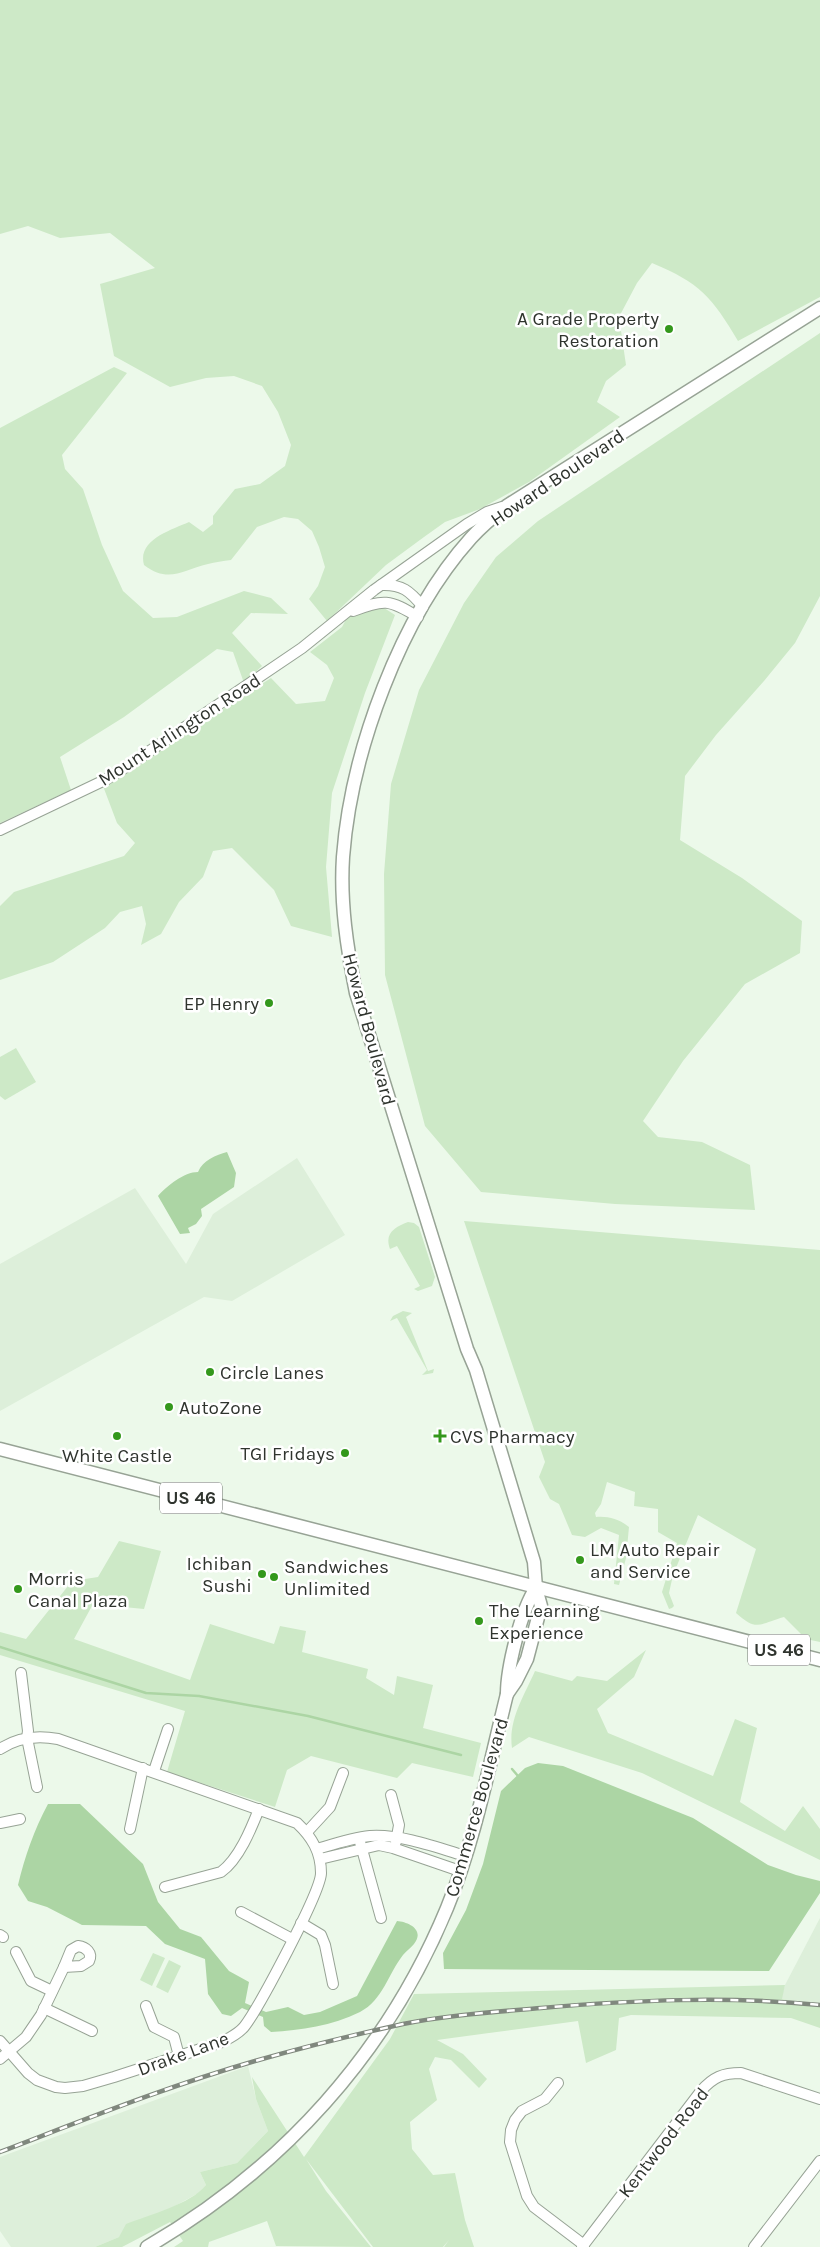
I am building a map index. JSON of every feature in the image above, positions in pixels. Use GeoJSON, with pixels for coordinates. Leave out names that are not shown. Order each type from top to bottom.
{"type":"FeatureCollection","features":[{"type":"Feature","properties":{"kind":"main road","name":"Howard Boulevard"},"geometry":{"type":"LineString","coordinates":[[536,1588],[534,1562],[476,1370],[464,1341],[356,992],[346,936],[343,859],[354,784],[366,736],[390,672],[420,612],[442,576],[471,538],[508,505],[820,308]]}},
{"type":"Feature","properties":{"kind":"main road","name":"US 46"},"geometry":{"type":"LineString","coordinates":[[0,1449],[820,1660]]}},
{"type":"Feature","properties":{"kind":"main road","name":"Commerce Boulevard"},"geometry":{"type":"LineString","coordinates":[[147,2247],[211,2208],[243,2183],[311,2120],[340,2087],[376,2039],[402,1999],[431,1944],[465,1856],[507,1694],[516,1681],[533,1639],[541,1606],[536,1588]]}},
{"type":"Feature","properties":{"kind":"street","name":"Mount Arlington Road"},"geometry":{"type":"LineString","coordinates":[[0,830],[107,779],[126,767],[302,648],[381,585],[467,524],[487,512],[508,505]]}},
{"type":"Feature","properties":{"kind":"street"},"geometry":{"type":"LineString","coordinates":[[381,585],[393,584],[405,588],[420,612]]}},
{"type":"Feature","properties":{"kind":"street","name":"Mount Arlington Road"},"geometry":{"type":"LineString","coordinates":[[348,613],[383,601],[395,603],[420,612]]}},
{"type":"Feature","properties":{"kind":"street"},"geometry":{"type":"LineString","coordinates":[[21,1673],[27,1738],[37,1787]]}},
{"type":"Feature","properties":{"kind":"street"},"geometry":{"type":"LineString","coordinates":[[154,1771],[168,1729]]}},
{"type":"Feature","properties":{"kind":"street","name":"Drake Lane"},"geometry":{"type":"LineString","coordinates":[[0,1749],[11,1742],[27,1738],[46,1737],[58,1739],[154,1771],[298,1823],[307,1832],[317,1849],[321,1875],[319,1887],[254,2010],[234,2036],[179,2056],[91,2083],[65,2088],[56,2087],[37,2080],[28,2073],[0,2041]]}},
{"type":"Feature","properties":{"kind":"street"},"geometry":{"type":"LineString","coordinates":[[130,1829],[143,1768]]}},
{"type":"Feature","properties":{"kind":"street"},"geometry":{"type":"LineString","coordinates":[[307,1832],[330,1808],[343,1773]]}},
{"type":"Feature","properties":{"kind":"street"},"geometry":{"type":"LineString","coordinates":[[390,1795],[399,1825],[395,1843]]}},
{"type":"Feature","properties":{"kind":"street"},"geometry":{"type":"LineString","coordinates":[[165,1887],[221,1872],[228,1867],[240,1848],[259,1809]]}},
{"type":"Feature","properties":{"kind":"street"},"geometry":{"type":"LineString","coordinates":[[0,1823],[20,1819]]}},
{"type":"Feature","properties":{"kind":"street"},"geometry":{"type":"LineString","coordinates":[[320,1859],[360,1843],[370,1836],[395,1843],[465,1856]]}},
{"type":"Feature","properties":{"kind":"street"},"geometry":{"type":"LineString","coordinates":[[317,1849],[360,1843]]}},
{"type":"Feature","properties":{"kind":"street"},"geometry":{"type":"LineString","coordinates":[[360,1843],[381,1918]]}},
{"type":"Feature","properties":{"kind":"street"},"geometry":{"type":"LineString","coordinates":[[395,1843],[460,1871]]}},
{"type":"Feature","properties":{"kind":"street"},"geometry":{"type":"LineString","coordinates":[[241,1912],[292,1939]]}},
{"type":"Feature","properties":{"kind":"street"},"geometry":{"type":"LineString","coordinates":[[301,1923],[321,1935],[325,1945],[333,1984]]}},
{"type":"Feature","properties":{"kind":"street"},"geometry":{"type":"LineString","coordinates":[[16,1952],[31,1981],[52,1992]]}},
{"type":"Feature","properties":{"kind":"street"},"geometry":{"type":"LineString","coordinates":[[0,2059],[26,2037],[44,2008],[64,1967]]}},
{"type":"Feature","properties":{"kind":"street"},"geometry":{"type":"LineString","coordinates":[[146,2006],[154,2027],[174,2038],[179,2056]]}},
{"type":"Feature","properties":{"kind":"street"},"geometry":{"type":"LineString","coordinates":[[44,2008],[92,2031]]}},
{"type":"Feature","properties":{"kind":"street","name":"Kentwood Road"},"geometry":{"type":"LineString","coordinates":[[583,2246],[701,2091],[714,2078],[730,2073],[741,2073],[820,2099]]}},
{"type":"Feature","properties":{"kind":"street"},"geometry":{"type":"LineString","coordinates":[[558,2083],[545,2099],[522,2111],[515,2120],[511,2130],[510,2142],[527,2196],[534,2207],[583,2246]]}},
{"type":"Feature","properties":{"kind":"street"},"geometry":{"type":"LineString","coordinates":[[754,2247],[820,2160]]}},
{"type":"Feature","properties":{"kind":"shaded area"},"geometry":{"type":"Polygon","coordinates":[[[0,0],[820,0],[820,297],[738,341],[712,302],[703,293],[682,277],[652,263],[637,283],[619,317],[626,365],[606,381],[597,402],[620,417],[529,482],[480,509],[445,522],[386,565],[327,621],[309,599],[318,586],[325,567],[312,531],[298,519],[284,517],[257,527],[231,560],[211,563],[176,574],[161,574],[144,565],[143,556],[150,543],[157,537],[189,522],[203,532],[213,524],[213,516],[235,489],[260,484],[285,466],[291,445],[278,412],[262,386],[234,376],[206,378],[170,387],[114,356],[100,284],[155,268],[110,233],[60,238],[28,226],[0,234],[0,0]]]}},
{"type":"Feature","properties":{"kind":"shaded area"},"geometry":{"type":"Polygon","coordinates":[[[820,333],[820,596],[795,643],[716,735],[685,776],[680,840],[742,878],[802,921],[800,953],[745,984],[683,1061],[643,1121],[658,1137],[702,1142],[750,1165],[755,1210],[615,1204],[481,1192],[425,1126],[385,975],[384,874],[391,784],[419,690],[464,603],[496,557],[538,521],[820,333]]]}},
{"type":"Feature","properties":{"kind":"shaded area"},"geometry":{"type":"Polygon","coordinates":[[[114,367],[127,373],[62,455],[65,469],[83,489],[102,545],[123,591],[153,618],[177,617],[244,591],[271,598],[288,614],[251,613],[232,633],[262,666],[244,683],[233,652],[217,649],[124,717],[60,757],[71,790],[0,823],[0,428],[114,367]]]}},
{"type":"Feature","properties":{"kind":"shaded area"},"geometry":{"type":"Polygon","coordinates":[[[381,606],[395,615],[365,693],[332,793],[326,867],[332,937],[291,926],[274,890],[232,848],[213,851],[203,877],[179,902],[161,934],[141,945],[146,924],[142,906],[120,912],[105,928],[53,962],[0,980],[0,906],[14,892],[124,856],[135,843],[117,823],[103,786],[271,678],[296,704],[325,701],[334,678],[327,665],[310,652],[342,627],[348,616],[381,606]]]}},
{"type":"Feature","properties":{"kind":"shaded area"},"geometry":{"type":"Polygon","coordinates":[[[16,1048],[36,1082],[5,1100],[0,1096],[0,1057],[16,1048]]]}},
{"type":"Feature","properties":{"kind":"shaded area"},"geometry":{"type":"Polygon","coordinates":[[[227,1152],[236,1173],[234,1187],[201,1209],[202,1216],[196,1224],[188,1228],[190,1233],[180,1234],[158,1196],[176,1180],[187,1174],[198,1172],[206,1161],[227,1152]]]}},
{"type":"Feature","properties":{"kind":"shaded area"},"geometry":{"type":"Polygon","coordinates":[[[297,1158],[345,1235],[232,1301],[204,1297],[0,1411],[0,1264],[135,1188],[186,1264],[213,1214],[297,1158]]]}},
{"type":"Feature","properties":{"kind":"shaded area"},"geometry":{"type":"Polygon","coordinates":[[[464,1221],[820,1250],[820,1642],[806,1639],[784,1617],[759,1625],[749,1623],[736,1613],[756,1549],[698,1515],[673,1575],[669,1593],[674,1606],[669,1609],[662,1592],[677,1543],[658,1532],[658,1509],[634,1506],[635,1492],[607,1482],[601,1504],[595,1513],[596,1517],[613,1519],[629,1527],[626,1558],[619,1585],[614,1584],[619,1535],[601,1528],[585,1537],[572,1535],[559,1504],[550,1499],[539,1477],[545,1462],[464,1221]]]}},
{"type":"Feature","properties":{"kind":"shaded area"},"geometry":{"type":"Polygon","coordinates":[[[408,1222],[414,1223],[419,1227],[435,1277],[432,1286],[418,1291],[414,1289],[420,1286],[397,1246],[390,1249],[388,1239],[392,1231],[408,1222]]]}},
{"type":"Feature","properties":{"kind":"shaded area"},"geometry":{"type":"Polygon","coordinates":[[[403,1311],[412,1313],[406,1317],[428,1371],[434,1369],[433,1373],[422,1375],[427,1370],[397,1318],[390,1321],[393,1316],[403,1311]]]}},
{"type":"Feature","properties":{"kind":"shaded area"},"geometry":{"type":"Polygon","coordinates":[[[119,1541],[161,1551],[144,1609],[93,1604],[74,1639],[190,1680],[210,1624],[274,1644],[280,1626],[306,1631],[302,1652],[368,1669],[366,1678],[394,1695],[397,1676],[433,1685],[423,1728],[481,1743],[473,1777],[412,1763],[397,1778],[311,1756],[287,1770],[275,1807],[167,1772],[185,1711],[0,1655],[0,1632],[26,1639],[72,1581],[98,1577],[119,1541]]]}},
{"type":"Feature","properties":{"kind":"shaded area"},"geometry":{"type":"Polygon","coordinates":[[[646,1650],[634,1677],[597,1709],[608,1733],[713,1776],[735,1719],[757,1728],[740,1802],[785,1831],[803,1806],[820,1829],[820,1860],[642,1773],[529,1737],[512,1748],[512,1728],[522,1699],[535,1671],[572,1681],[577,1676],[607,1681],[646,1650]]]}},
{"type":"Feature","properties":{"kind":"shaded area"},"geometry":{"type":"Polygon","coordinates":[[[538,1763],[563,1766],[693,1818],[768,1865],[820,1881],[820,1893],[769,1971],[444,1969],[443,1953],[466,1910],[483,1864],[501,1791],[525,1768],[538,1763]]]}},
{"type":"Feature","properties":{"kind":"shaded area"},"geometry":{"type":"Polygon","coordinates":[[[48,1804],[80,1804],[143,1864],[158,1902],[180,1929],[201,1937],[229,1971],[249,1982],[245,2003],[266,2012],[288,2007],[304,2015],[320,2012],[357,1996],[397,1921],[411,1925],[417,1931],[417,1939],[398,1962],[380,1994],[368,2007],[338,2021],[294,2030],[271,2032],[264,2026],[263,2017],[242,2008],[231,2016],[222,2014],[208,1994],[205,1959],[165,1944],[146,1926],[82,1925],[47,1907],[28,1901],[18,1885],[30,1843],[48,1804]]]}},
{"type":"Feature","properties":{"kind":"shaded area"},"geometry":{"type":"Polygon","coordinates":[[[820,1918],[820,2007],[781,1999],[785,1985],[820,1918]]]}},
{"type":"Feature","properties":{"kind":"shaded area"},"geometry":{"type":"Polygon","coordinates":[[[153,1953],[165,1958],[152,1986],[140,1980],[153,1953]]]}},
{"type":"Feature","properties":{"kind":"shaded area"},"geometry":{"type":"Polygon","coordinates":[[[169,1960],[181,1966],[168,1993],[156,1987],[169,1960]]]}},
{"type":"Feature","properties":{"kind":"shaded area"},"geometry":{"type":"Polygon","coordinates":[[[785,1985],[782,1999],[820,2007],[820,2028],[791,2018],[631,2015],[619,2018],[616,2050],[586,2063],[578,2021],[437,2040],[463,2054],[487,2079],[479,2088],[451,2060],[435,2057],[429,2069],[437,2100],[410,2122],[412,2149],[433,2175],[455,2173],[465,2220],[474,2247],[444,2247],[449,2240],[443,2247],[373,2247],[306,2159],[326,2191],[371,2247],[276,2246],[267,2221],[209,2242],[208,2247],[174,2247],[183,2241],[170,2222],[122,2247],[95,2247],[119,2237],[126,2224],[169,2208],[199,2192],[206,2185],[200,2172],[237,2163],[268,2131],[256,2099],[252,2077],[304,2157],[390,2039],[414,1994],[785,1985]]]}},
{"type":"Feature","properties":{"kind":"shaded area"},"geometry":{"type":"Polygon","coordinates":[[[248,2066],[256,2099],[268,2131],[237,2163],[200,2172],[206,2185],[202,2191],[119,2237],[95,2247],[11,2247],[0,2231],[0,2157],[248,2066]]]}},
{"type":"Feature","properties":{"kind":"waterway"},"geometry":{"type":"LineString","coordinates":[[0,1647],[146,1693],[199,1696],[308,1716],[461,1755]]}},
{"type":"Feature","properties":{"kind":"waterway"},"geometry":{"type":"LineString","coordinates":[[512,1769],[518,1776]]}},
{"type":"Feature","properties":{"kind":"railway"},"geometry":{"type":"LineString","coordinates":[[0,2152],[190,2081],[329,2041],[420,2021],[506,2011],[646,2001],[716,2000],[820,2005]]}},
{"type":"Feature","properties":{"kind":"place","name":"A Grade Property Restoration"},"geometry":{"type":"Point","coordinates":[669,329]}},
{"type":"Feature","properties":{"kind":"place","name":"EP Henry"},"geometry":{"type":"Point","coordinates":[269,1003]}},
{"type":"Feature","properties":{"kind":"place","name":"Circle Lanes"},"geometry":{"type":"Point","coordinates":[210,1372]}},
{"type":"Feature","properties":{"kind":"place","name":"AutoZone"},"geometry":{"type":"Point","coordinates":[169,1407]}},
{"type":"Feature","properties":{"kind":"place","name":"White Castle"},"geometry":{"type":"Point","coordinates":[117,1436]}},
{"type":"Feature","properties":{"kind":"place","name":"CVS Pharmacy"},"geometry":{"type":"Point","coordinates":[440,1436]}},
{"type":"Feature","properties":{"kind":"place","name":"TGI Fridays"},"geometry":{"type":"Point","coordinates":[345,1453]}},
{"type":"Feature","properties":{"kind":"place","name":"LM Auto Repair and Service"},"geometry":{"type":"Point","coordinates":[580,1560]}},
{"type":"Feature","properties":{"kind":"place","name":"Ichiban Sushi"},"geometry":{"type":"Point","coordinates":[262,1574]}},
{"type":"Feature","properties":{"kind":"place","name":"Sandwiches Unlimited"},"geometry":{"type":"Point","coordinates":[274,1577]}},
{"type":"Feature","properties":{"kind":"place","name":"Morris Canal Plaza"},"geometry":{"type":"Point","coordinates":[18,1589]}},
{"type":"Feature","properties":{"kind":"place","name":"The Learning Experience"},"geometry":{"type":"Point","coordinates":[479,1621]}}]}
